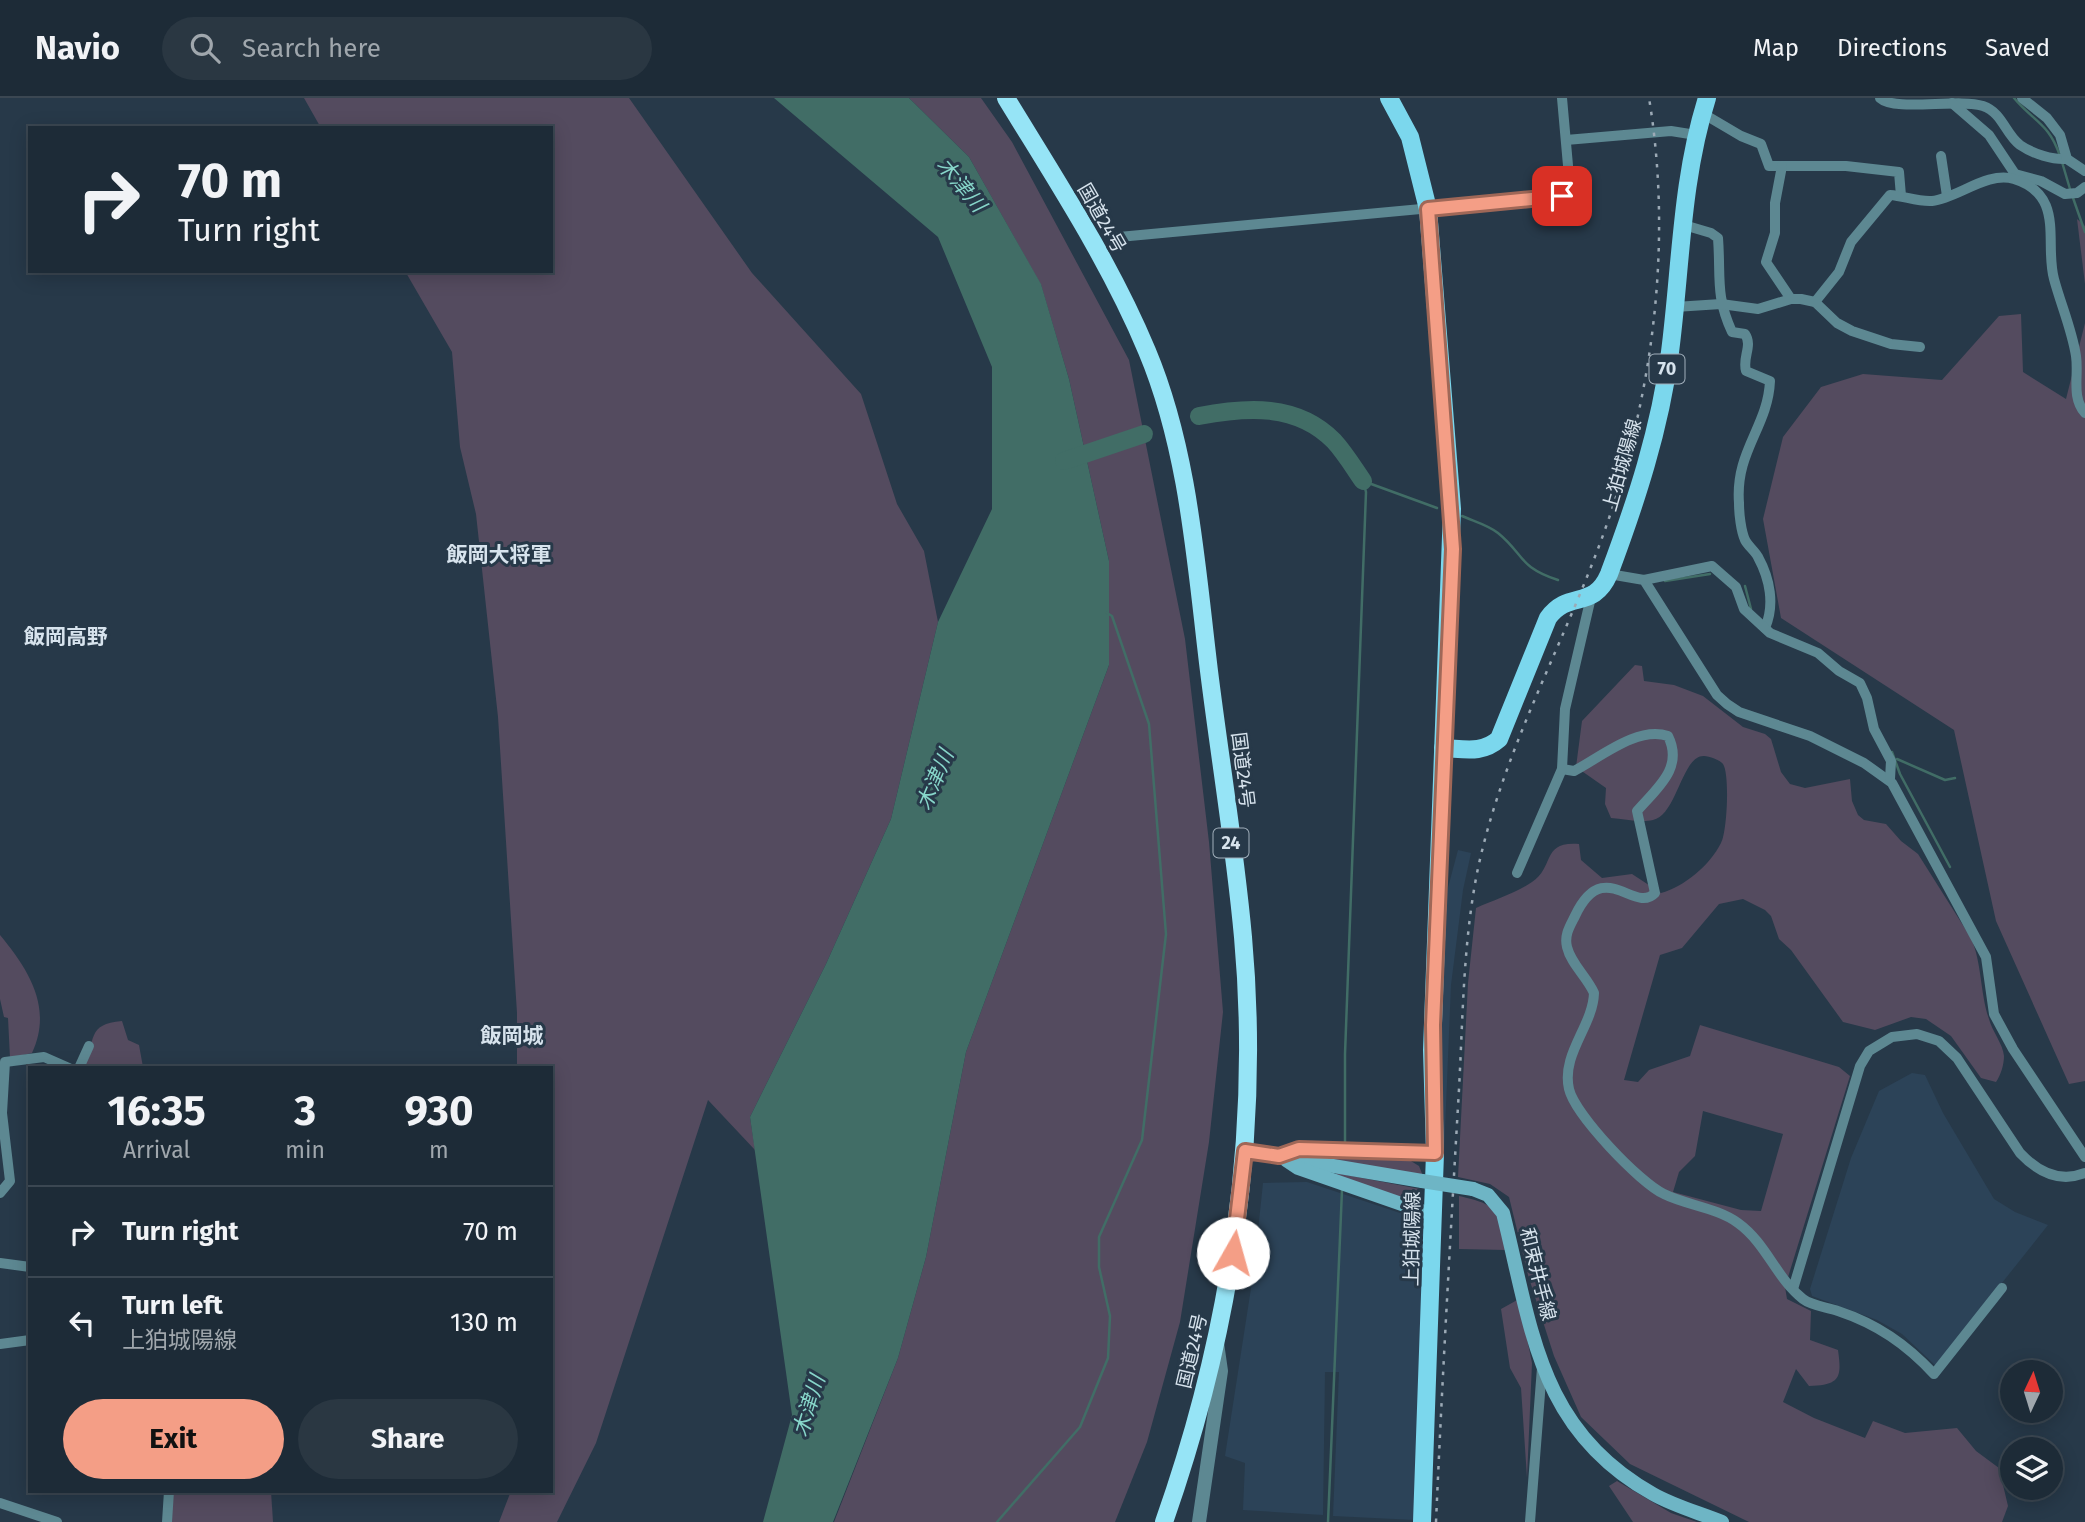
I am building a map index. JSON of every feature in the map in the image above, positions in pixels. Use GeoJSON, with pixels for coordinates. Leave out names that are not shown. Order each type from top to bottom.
{"type":"FeatureCollection","features":[{"type":"Feature","properties":{"kind":"highway","name":"国道24号"},"geometry":{"type":"LineString","coordinates":[[1006,98],[1104,261],[1147,352],[1167,408],[1189,512],[1243,938],[1247,1042],[1245,1151],[1233,1253],[1202,1401],[1164,1522]]}},
{"type":"Feature","properties":{"kind":"main road","name":"上狛城陽線"},"geometry":{"type":"LineString","coordinates":[[1389,98],[1410,137],[1428,209],[1452,509],[1432,1050],[1435,1153],[1422,1522]]}},
{"type":"Feature","properties":{"kind":"main road","name":"上狛城陽線"},"geometry":{"type":"LineString","coordinates":[[1591,597],[1603,589],[1648,462],[1670,355],[1696,135],[1704,105]]}},
{"type":"Feature","properties":{"kind":"main road"},"geometry":{"type":"LineString","coordinates":[[1443,748],[1489,748],[1499,739],[1548,618],[1561,604],[1591,597]]}},
{"type":"Feature","properties":{"kind":"main road"},"geometry":{"type":"LineString","coordinates":[[1279,1156],[1299,1149],[1435,1153]]}},
{"type":"Feature","properties":{"kind":"main road","name":"和束井手線"},"geometry":{"type":"LineString","coordinates":[[1245,1151],[1473,1189],[1488,1195],[1503,1213],[1542,1368],[1560,1407],[1623,1475],[1655,1496],[1722,1522]]}},
{"type":"Feature","properties":{"kind":"main road"},"geometry":{"type":"LineString","coordinates":[[1279,1156],[1298,1168],[1433,1215]]}},
{"type":"Feature","properties":{"kind":"street"},"geometry":{"type":"LineString","coordinates":[[1119,237],[1562,196],[1570,188],[1562,98]]}},
{"type":"Feature","properties":{"kind":"street"},"geometry":{"type":"LineString","coordinates":[[1880,98],[1885,103],[1895,104],[1951,101],[1987,107],[1999,116],[2019,144],[2055,160],[2067,159],[2085,171]]}},
{"type":"Feature","properties":{"kind":"street"},"geometry":{"type":"LineString","coordinates":[[2022,98],[2047,118],[2060,135],[2067,159]]}},
{"type":"Feature","properties":{"kind":"street"},"geometry":{"type":"LineString","coordinates":[[1951,101],[1980,125],[2018,177],[2042,198],[2050,217],[2053,276],[2076,357],[2076,393],[2079,406],[2085,412]]}},
{"type":"Feature","properties":{"kind":"street"},"geometry":{"type":"LineString","coordinates":[[1704,105],[1741,136],[1761,144],[1769,166],[1791,163],[1899,172],[1901,196]]}},
{"type":"Feature","properties":{"kind":"street"},"geometry":{"type":"LineString","coordinates":[[1566,140],[1671,131],[1696,135]]}},
{"type":"Feature","properties":{"kind":"street"},"geometry":{"type":"LineString","coordinates":[[1941,156],[1947,195]]}},
{"type":"Feature","properties":{"kind":"street"},"geometry":{"type":"LineString","coordinates":[[1782,166],[1775,204],[1775,233],[1766,261],[1791,299]]}},
{"type":"Feature","properties":{"kind":"street"},"geometry":{"type":"LineString","coordinates":[[1815,302],[1839,272],[1851,242],[1890,195],[1933,201],[1992,180],[2018,177],[2066,194],[2077,193],[2085,187]]}},
{"type":"Feature","properties":{"kind":"street"},"geometry":{"type":"LineString","coordinates":[[1684,225],[1711,233],[1718,238],[1717,288],[1721,304],[1732,332],[1745,334],[1748,339],[1744,364],[1746,371],[1770,381],[1766,408],[1751,438],[1738,475],[1739,505],[1745,540],[1759,559],[1771,595],[1773,611],[1765,628]]}},
{"type":"Feature","properties":{"kind":"street"},"geometry":{"type":"LineString","coordinates":[[1675,307],[1721,304],[1758,309],[1791,299],[1815,302],[1838,323],[1852,331],[1891,344],[1920,347]]}},
{"type":"Feature","properties":{"kind":"street"},"geometry":{"type":"LineString","coordinates":[[1609,574],[1644,580],[1712,566],[1736,587],[1744,609],[1765,628],[1818,653],[1839,671],[1860,683],[1874,729],[1891,761],[1889,779]]}},
{"type":"Feature","properties":{"kind":"street"},"geometry":{"type":"LineString","coordinates":[[1644,580],[1717,695],[1727,704],[1739,712],[1810,736],[1889,779],[1986,957],[1994,1014],[2013,1049],[2085,1157]]}},
{"type":"Feature","properties":{"kind":"street"},"geometry":{"type":"LineString","coordinates":[[1517,873],[1562,769],[1565,709],[1591,597]]}},
{"type":"Feature","properties":{"kind":"street"},"geometry":{"type":"LineString","coordinates":[[1562,769],[1574,771],[1639,736],[1655,732],[1668,736],[1674,747],[1671,771],[1637,811],[1655,893],[1643,897],[1610,888],[1595,889],[1584,899],[1567,934],[1569,954],[1594,993],[1590,1014],[1570,1060],[1567,1077],[1569,1093],[1596,1129],[1644,1183],[1663,1194],[1735,1220],[1763,1245],[1793,1289],[1805,1301],[1875,1326],[1914,1353],[1934,1374],[2002,1289]]}},
{"type":"Feature","properties":{"kind":"street"},"geometry":{"type":"LineString","coordinates":[[1793,1289],[1860,1066],[1869,1051],[1892,1037],[1917,1034],[1946,1046],[2020,1153],[2034,1166],[2066,1177],[2085,1173]]}},
{"type":"Feature","properties":{"kind":"street"},"geometry":{"type":"LineString","coordinates":[[80,1066],[89,1046]]}},
{"type":"Feature","properties":{"kind":"street"},"geometry":{"type":"LineString","coordinates":[[0,1193],[10,1181],[2,1113],[5,1062],[44,1057],[64,1066]]}},
{"type":"Feature","properties":{"kind":"street"},"geometry":{"type":"LineString","coordinates":[[0,1263],[28,1267]]}},
{"type":"Feature","properties":{"kind":"street"},"geometry":{"type":"LineString","coordinates":[[0,1344],[28,1340]]}},
{"type":"Feature","properties":{"kind":"street"},"geometry":{"type":"LineString","coordinates":[[1199,1522],[1221,1371],[1216,1341]]}},
{"type":"Feature","properties":{"kind":"street"},"geometry":{"type":"LineString","coordinates":[[1530,1522],[1542,1368]]}},
{"type":"Feature","properties":{"kind":"street"},"geometry":{"type":"LineString","coordinates":[[167,1522],[169,1493]]}},
{"type":"Feature","properties":{"kind":"street"},"geometry":{"type":"LineString","coordinates":[[0,1503],[57,1522]]}},
{"type":"Feature","properties":{"kind":"shaded area"},"geometry":{"type":"Polygon","coordinates":[[[304,98],[629,98],[752,273],[861,394],[897,504],[924,551],[938,622],[891,819],[826,964],[750,1117],[755,1150],[708,1100],[596,1443],[557,1522],[499,1522],[510,1493],[553,1493],[553,1066],[517,1066],[517,1013],[498,717],[476,514],[460,447],[452,352],[406,273],[553,273],[553,126],[320,126],[304,98]]]}},
{"type":"Feature","properties":{"kind":"shaded area"},"geometry":{"type":"Polygon","coordinates":[[[909,98],[981,98],[1012,142],[1129,360],[1185,639],[1209,842],[1223,1012],[1209,1142],[1180,1322],[1147,1442],[1115,1522],[834,1522],[898,1358],[926,1257],[966,1052],[1109,665],[1109,561],[1069,379],[1041,285],[969,157],[909,98]]]}},
{"type":"Feature","properties":{"kind":"shaded area"},"geometry":{"type":"Polygon","coordinates":[[[2077,219],[2085,226],[2085,284],[2077,219]]]}},
{"type":"Feature","properties":{"kind":"shaded area"},"geometry":{"type":"Polygon","coordinates":[[[2021,314],[2023,372],[2066,399],[2085,323],[2085,1081],[2069,1084],[1996,921],[1954,730],[1781,618],[1763,519],[1783,437],[1821,387],[1863,374],[1942,380],[1999,316],[2021,314]]]}},
{"type":"Feature","properties":{"kind":"shaded area"},"geometry":{"type":"Polygon","coordinates":[[[1635,665],[1642,666],[1644,681],[1674,685],[1703,696],[1743,727],[1765,734],[1771,739],[1781,772],[1790,784],[1805,788],[1850,779],[1852,801],[1858,815],[1864,820],[1886,824],[1901,841],[1918,854],[1971,938],[1990,1024],[2004,1056],[1996,1082],[1981,1078],[1951,1036],[1926,1019],[1911,1017],[1875,1030],[1843,1022],[1791,950],[1779,939],[1771,916],[1743,899],[1719,904],[1682,948],[1660,955],[1624,1080],[1638,1082],[1649,1070],[1690,1056],[1700,1025],[1839,1067],[1850,1076],[1785,1287],[1787,1299],[1811,1311],[1810,1340],[1838,1350],[1839,1373],[1833,1382],[1809,1386],[1796,1369],[1783,1402],[1814,1418],[1865,1438],[1873,1421],[1905,1433],[1957,1428],[1976,1451],[1999,1468],[2000,1500],[2007,1500],[2008,1506],[2002,1522],[1749,1522],[1630,1464],[1581,1417],[1554,1356],[1528,1275],[1509,1197],[1490,1184],[1458,1177],[1468,983],[1476,908],[1532,882],[1544,869],[1553,851],[1567,844],[1579,844],[1581,860],[1602,878],[1632,874],[1661,893],[1679,886],[1703,867],[1721,843],[1725,828],[1727,791],[1723,764],[1704,756],[1696,758],[1690,765],[1668,808],[1661,816],[1643,821],[1611,818],[1605,804],[1606,788],[1576,767],[1582,721],[1635,665]],[[1703,1111],[1695,1156],[1679,1172],[1673,1192],[1741,1210],[1761,1211],[1783,1134],[1703,1111]]]}},
{"type":"Feature","properties":{"kind":"shaded area"},"geometry":{"type":"Polygon","coordinates":[[[1458,850],[1471,853],[1463,890],[1451,985],[1443,1178],[1440,1178],[1439,1063],[1445,899],[1458,850]]]}},
{"type":"Feature","properties":{"kind":"shaded area"},"geometry":{"type":"Polygon","coordinates":[[[0,935],[28,976],[39,1005],[38,1036],[32,1053],[10,1058],[8,1018],[4,1017],[0,999],[0,935]]]}},
{"type":"Feature","properties":{"kind":"shaded area"},"geometry":{"type":"Polygon","coordinates":[[[122,1021],[128,1040],[139,1045],[143,1066],[85,1066],[97,1030],[122,1021]]]}},
{"type":"Feature","properties":{"kind":"shaded area"},"geometry":{"type":"Polygon","coordinates":[[[1912,1073],[1925,1075],[1943,1113],[1994,1199],[2015,1212],[2048,1225],[1936,1366],[1902,1334],[1877,1320],[1812,1296],[1810,1289],[1851,1158],[1879,1091],[1912,1073]]]}},
{"type":"Feature","properties":{"kind":"shaded area"},"geometry":{"type":"Polygon","coordinates":[[[1306,1155],[1406,1158],[1419,1166],[1423,1176],[1306,1155]]]}},
{"type":"Feature","properties":{"kind":"shaded area"},"geometry":{"type":"Polygon","coordinates":[[[1336,1173],[1420,1189],[1420,1194],[1411,1202],[1336,1178],[1336,1173]]]}},
{"type":"Feature","properties":{"kind":"shaded area"},"geometry":{"type":"Polygon","coordinates":[[[1307,1182],[1415,1218],[1425,1230],[1415,1520],[1333,1516],[1339,1372],[1325,1372],[1323,1515],[1243,1510],[1245,1463],[1225,1456],[1254,1269],[1263,1183],[1307,1182]]]}},
{"type":"Feature","properties":{"kind":"shaded area"},"geometry":{"type":"Polygon","coordinates":[[[1459,1196],[1490,1206],[1495,1211],[1506,1250],[1459,1249],[1459,1196]]]}},
{"type":"Feature","properties":{"kind":"shaded area"},"geometry":{"type":"Polygon","coordinates":[[[1519,1299],[1532,1363],[1527,1478],[1521,1388],[1510,1368],[1501,1309],[1519,1299]]]}},
{"type":"Feature","properties":{"kind":"shaded area"},"geometry":{"type":"Polygon","coordinates":[[[1617,1481],[1671,1513],[1697,1522],[1633,1522],[1609,1486],[1617,1481]]]}},
{"type":"Feature","properties":{"kind":"shaded area"},"geometry":{"type":"Polygon","coordinates":[[[172,1493],[271,1493],[273,1522],[170,1522],[172,1493]]]}},
{"type":"Feature","properties":{"kind":"water","name":"木津川"},"geometry":{"type":"Polygon","coordinates":[[[774,98],[909,98],[969,157],[1041,284],[1069,379],[1109,561],[1109,665],[966,1052],[926,1257],[898,1358],[833,1522],[763,1522],[792,1415],[750,1117],[826,964],[891,819],[938,622],[992,509],[992,367],[938,237],[774,98]]]}},
{"type":"Feature","properties":{"kind":"waterway"},"geometry":{"type":"LineString","coordinates":[[2014,98],[2046,129],[2060,156]]}},
{"type":"Feature","properties":{"kind":"waterway"},"geometry":{"type":"LineString","coordinates":[[2062,162],[2070,189]]}},
{"type":"Feature","properties":{"kind":"waterway"},"geometry":{"type":"LineString","coordinates":[[2072,195],[2085,232]]}},
{"type":"Feature","properties":{"kind":"waterway"},"geometry":{"type":"LineString","coordinates":[[1199,416],[1253,410],[1287,414],[1304,420],[1334,441],[1363,481]]}},
{"type":"Feature","properties":{"kind":"waterway"},"geometry":{"type":"LineString","coordinates":[[1064,461],[1144,434]]}},
{"type":"Feature","properties":{"kind":"waterway"},"geometry":{"type":"LineString","coordinates":[[1363,481],[1437,508]]}},
{"type":"Feature","properties":{"kind":"waterway"},"geometry":{"type":"LineString","coordinates":[[1345,1144],[1345,1054],[1366,492],[1363,481]]}},
{"type":"Feature","properties":{"kind":"waterway"},"geometry":{"type":"LineString","coordinates":[[1462,516],[1494,530],[1528,565],[1558,580]]}},
{"type":"Feature","properties":{"kind":"waterway"},"geometry":{"type":"LineString","coordinates":[[1665,581],[1710,574]]}},
{"type":"Feature","properties":{"kind":"waterway"},"geometry":{"type":"LineString","coordinates":[[1745,586],[1751,609]]}},
{"type":"Feature","properties":{"kind":"waterway"},"geometry":{"type":"LineString","coordinates":[[997,1522],[1080,1427],[1108,1358],[1110,1316],[1099,1267],[1099,1237],[1142,1140],[1166,934],[1149,724],[1112,616],[1107,613]]}},
{"type":"Feature","properties":{"kind":"waterway"},"geometry":{"type":"LineString","coordinates":[[1892,752],[1900,774],[1950,867]]}},
{"type":"Feature","properties":{"kind":"waterway"},"geometry":{"type":"LineString","coordinates":[[1897,759],[1945,780],[1955,778]]}},
{"type":"Feature","properties":{"kind":"waterway"},"geometry":{"type":"LineString","coordinates":[[1328,1522],[1342,1190]]}},
{"type":"Feature","properties":{"kind":"railway"},"geometry":{"type":"LineString","coordinates":[[1436,1522],[1464,989],[1472,902],[1489,825],[1504,778],[1598,549],[1614,503],[1640,404],[1656,302],[1659,251],[1656,148],[1649,98]]}},
{"type":"Feature","properties":{"kind":"district","name":"飯岡大将軍"},"geometry":{"type":"Point","coordinates":[499,555]}},
{"type":"Feature","properties":{"kind":"district","name":"飯岡高野"},"geometry":{"type":"Point","coordinates":[66,637]}},
{"type":"Feature","properties":{"kind":"district","name":"飯岡城"},"geometry":{"type":"Point","coordinates":[512,1036]}},
{"type":"Feature","properties":{"kind":"route"},"geometry":{"type":"LineString","coordinates":[[1233,1253],[1245,1151],[1279,1156],[1299,1149],[1435,1153],[1432,1050],[1453,549],[1428,209],[1562,196]]}}]}
